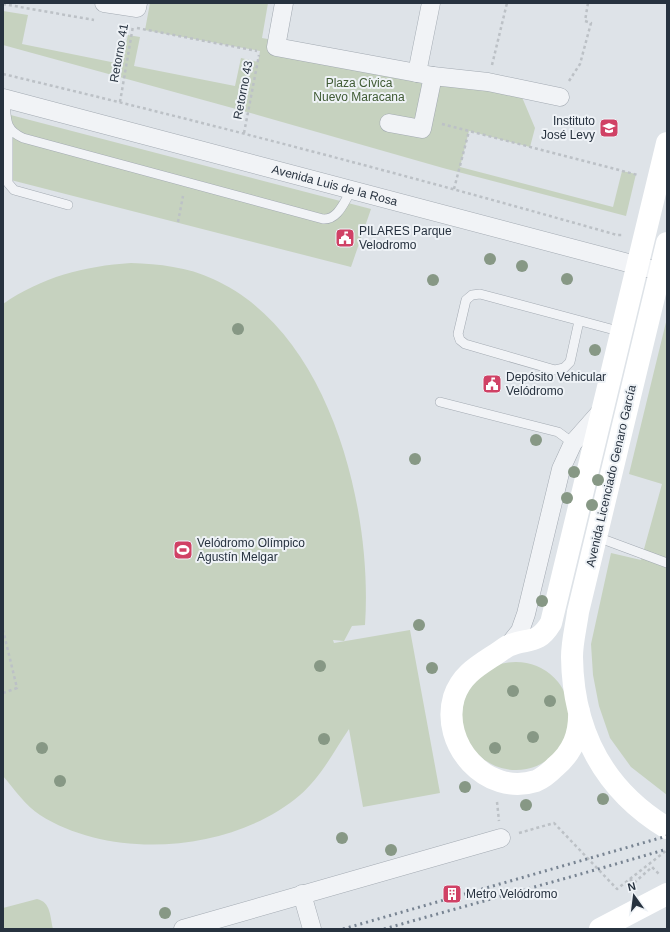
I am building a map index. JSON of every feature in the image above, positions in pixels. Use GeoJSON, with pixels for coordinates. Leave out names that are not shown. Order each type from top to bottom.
{"type":"FeatureCollection","features":[{"type":"Feature","properties":{"kind":"street"},"geometry":{"type":"LineString","coordinates":[[104,3],[138,6]]}},
{"type":"Feature","properties":{"kind":"street"},"geometry":{"type":"LineString","coordinates":[[284,3],[276,47],[425,75],[488,82],[560,97]]}},
{"type":"Feature","properties":{"kind":"street"},"geometry":{"type":"LineString","coordinates":[[390,123],[422,129],[424,120],[425,75],[431,3]]}},
{"type":"Feature","properties":{"kind":"street","name":"Avenida Luis de la Rosa"},"geometry":{"type":"LineString","coordinates":[[4,99],[663,272]]}},
{"type":"Feature","properties":{"kind":"street","name":"Avenida Licenciado Genaro García"},"geometry":{"type":"LineString","coordinates":[[508,646],[527,642],[544,634],[551,623],[667,143]]}},
{"type":"Feature","properties":{"kind":"street","name":"Avenida Licenciado Genaro García"},"geometry":{"type":"LineString","coordinates":[[667,243],[663,272],[578,612],[573,646],[573,674],[579,711],[584,731],[597,759],[617,788],[632,803],[667,828]]}},
{"type":"Feature","properties":{"kind":"street","name":"Avenida Licenciado Genaro García"},"geometry":{"type":"LineString","coordinates":[[579,711],[580,728],[569,753],[548,773],[536,780],[522,783],[508,783],[494,780],[479,770],[460,750],[451,724],[454,696],[472,669],[508,646],[520,631],[526,614],[561,469],[573,443],[604,407]]}},
{"type":"Feature","properties":{"kind":"street"},"geometry":{"type":"LineString","coordinates":[[183,929],[501,838]]}},
{"type":"Feature","properties":{"kind":"street"},"geometry":{"type":"LineString","coordinates":[[302,894],[312,929]]}},
{"type":"Feature","properties":{"kind":"street"},"geometry":{"type":"LineString","coordinates":[[600,929],[667,894]]}},
{"type":"Feature","properties":{"kind":"lane"},"geometry":{"type":"LineString","coordinates":[[4,99],[8,127],[8,183],[10,187],[14,190],[68,205]]}},
{"type":"Feature","properties":{"kind":"lane"},"geometry":{"type":"LineString","coordinates":[[8,127],[14,134],[23,138],[328,220],[336,214],[351,191]]}},
{"type":"Feature","properties":{"kind":"lane"},"geometry":{"type":"LineString","coordinates":[[578,321],[570,362],[564,368],[555,370],[465,344],[460,340],[458,334],[466,300],[472,295],[480,294],[622,332]]}},
{"type":"Feature","properties":{"kind":"lane"},"geometry":{"type":"LineString","coordinates":[[440,402],[558,432],[573,443]]}},
{"type":"Feature","properties":{"kind":"lane"},"geometry":{"type":"LineString","coordinates":[[597,538],[667,563]]}},
{"type":"Feature","properties":{"kind":"path"},"geometry":{"type":"LineString","coordinates":[[488,82],[507,3]]}},
{"type":"Feature","properties":{"kind":"path"},"geometry":{"type":"LineString","coordinates":[[560,97],[580,64],[591,23],[585,21],[588,3]]}},
{"type":"Feature","properties":{"kind":"path","name":"Retorno 41"},"geometry":{"type":"LineString","coordinates":[[120,102],[138,6]]}},
{"type":"Feature","properties":{"kind":"path","name":"Retorno 43"},"geometry":{"type":"LineString","coordinates":[[244,133],[260,51],[273,40],[276,47]]}},
{"type":"Feature","properties":{"kind":"path"},"geometry":{"type":"LineString","coordinates":[[3,74],[244,133],[454,189],[617,235],[629,233]]}},
{"type":"Feature","properties":{"kind":"path"},"geometry":{"type":"LineString","coordinates":[[424,120],[658,181]]}},
{"type":"Feature","properties":{"kind":"path"},"geometry":{"type":"LineString","coordinates":[[454,189],[469,131]]}},
{"type":"Feature","properties":{"kind":"path"},"geometry":{"type":"LineString","coordinates":[[178,222],[186,182]]}},
{"type":"Feature","properties":{"kind":"path"},"geometry":{"type":"LineString","coordinates":[[3,630],[17,688],[3,693]]}},
{"type":"Feature","properties":{"kind":"path"},"geometry":{"type":"LineString","coordinates":[[494,780],[501,838],[554,823],[617,889],[667,850]]}},
{"type":"Feature","properties":{"kind":"path"},"geometry":{"type":"LineString","coordinates":[[630,879],[634,883],[652,867]]}},
{"type":"Feature","properties":{"kind":"green space","name":"Plaza Cívica Nuevo Maracana"},"geometry":{"type":"Polygon","coordinates":[[[150,3],[268,3],[262,38],[401,63],[400,69],[429,89],[431,83],[516,83],[535,128],[530,147],[469,131],[460,167],[613,207],[622,171],[636,174],[626,216],[443,168],[3,45],[3,11],[28,15],[22,44],[121,64],[128,35],[140,37],[134,66],[235,86],[241,58],[258,62],[260,51],[145,30],[150,3]]]}},
{"type":"Feature","properties":{"kind":"green space"},"geometry":{"type":"Polygon","coordinates":[[[3,113],[371,209],[351,267],[3,178],[3,113]]]}},
{"type":"Feature","properties":{"kind":"green space","name":"Velódromo Olímpico Agustín Melgar"},"geometry":{"type":"Polygon","coordinates":[[[131,263],[163,265],[203,275],[213,279],[253,304],[287,339],[315,381],[336,428],[351,478],[361,529],[366,579],[365,625],[352,626],[344,641],[333,640],[334,643],[410,630],[440,793],[363,807],[349,729],[327,764],[308,788],[273,814],[242,828],[209,838],[173,844],[138,844],[103,840],[70,830],[40,815],[25,802],[3,776],[3,304],[33,287],[64,274],[97,267],[131,263]]]}},
{"type":"Feature","properties":{"kind":"green space"},"geometry":{"type":"Polygon","coordinates":[[[667,318],[667,795],[631,767],[610,738],[599,706],[593,675],[591,644],[611,553],[641,560],[662,484],[629,474],[667,318]]]}},
{"type":"Feature","properties":{"kind":"green space"},"geometry":{"type":"Polygon","coordinates":[[[516,662],[537,666],[554,678],[566,695],[570,716],[566,737],[554,754],[537,766],[516,770],[495,766],[478,754],[466,737],[462,716],[466,695],[478,678],[495,666],[516,662]]]}},
{"type":"Feature","properties":{"kind":"green space"},"geometry":{"type":"Polygon","coordinates":[[[37,899],[45,903],[49,911],[53,929],[3,929],[3,908],[37,899]]]}},
{"type":"Feature","properties":{"kind":"railway"},"geometry":{"type":"LineString","coordinates":[[343,929],[667,836]]}},
{"type":"Feature","properties":{"kind":"railway"},"geometry":{"type":"LineString","coordinates":[[384,929],[667,849]]}},
{"type":"Feature","properties":{"kind":"place","name":"Instituto José Levy"},"geometry":{"type":"Point","coordinates":[609,128]}},
{"type":"Feature","properties":{"kind":"place","name":"PILARES Parque Velodromo"},"geometry":{"type":"Point","coordinates":[345,238]}},
{"type":"Feature","properties":{"kind":"place","name":"Depósito Vehicular Velódromo"},"geometry":{"type":"Point","coordinates":[492,384]}},
{"type":"Feature","properties":{"kind":"place","name":"Velódromo Olímpico Agustín Melgar"},"geometry":{"type":"Point","coordinates":[183,550]}},
{"type":"Feature","properties":{"kind":"place","name":"Metro Velódromo"},"geometry":{"type":"Point","coordinates":[452,894]}}]}
